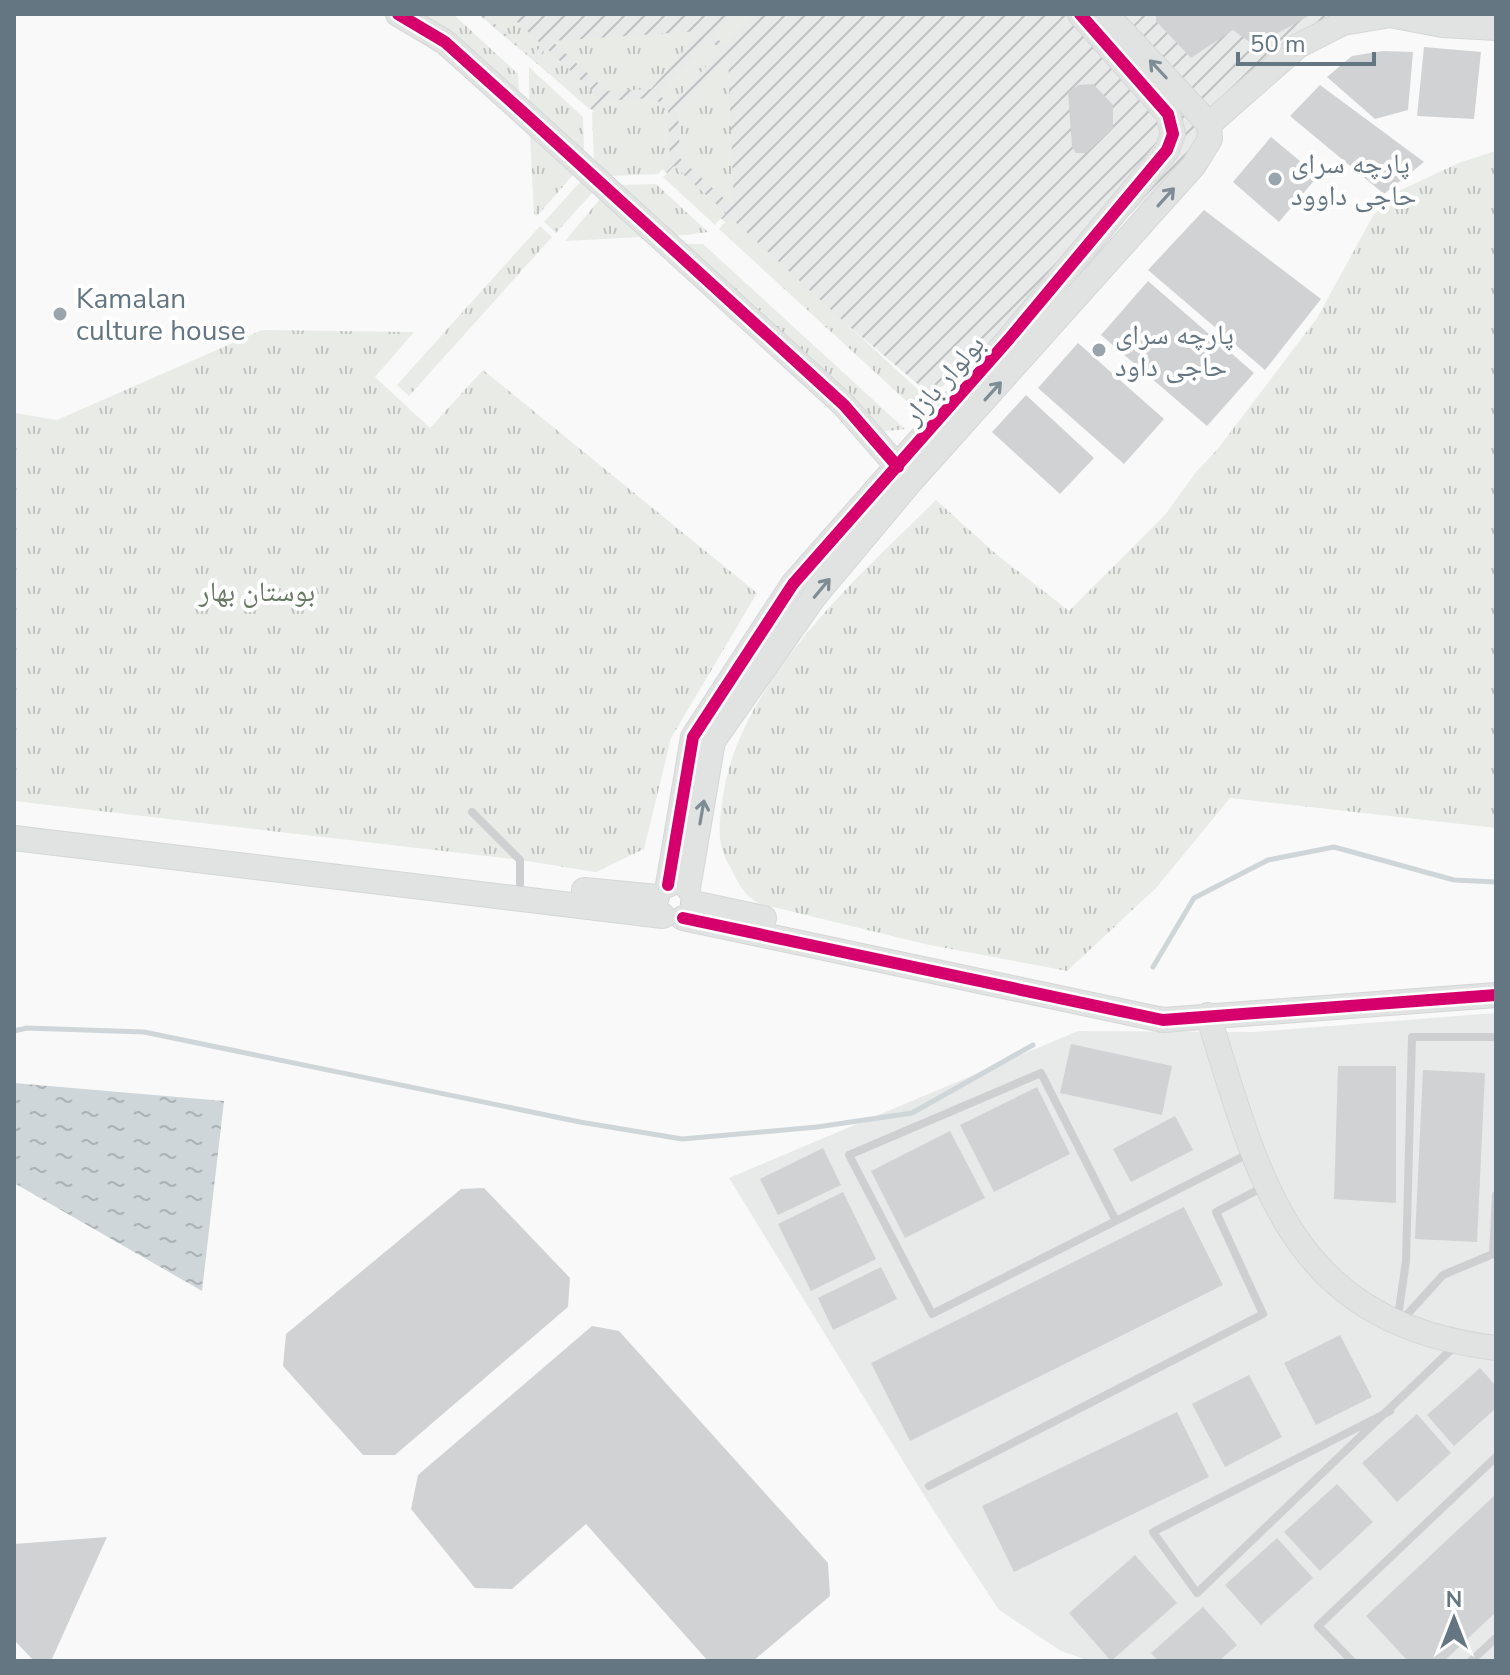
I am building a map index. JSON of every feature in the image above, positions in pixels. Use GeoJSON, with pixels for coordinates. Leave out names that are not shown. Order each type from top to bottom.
{"type":"FeatureCollection","features":[{"type":"Feature","properties":{"kind":"street"},"geometry":{"type":"LineString","coordinates":[[398,14],[445,42],[844,405],[898,467]]}},
{"type":"Feature","properties":{"kind":"street","name":"بولوار بازار"},"geometry":{"type":"LineString","coordinates":[[675,901],[693,737],[793,584],[898,467],[1167,150],[1173,134],[1168,114],[1080,14]]}},
{"type":"Feature","properties":{"kind":"street"},"geometry":{"type":"LineString","coordinates":[[675,901],[713,741],[814,597],[1194,165],[1210,139],[1209,124],[1106,14]]}},
{"type":"Feature","properties":{"kind":"street"},"geometry":{"type":"LineString","coordinates":[[1209,124],[1298,46],[1343,23],[1390,15],[1442,25],[1496,28]]}},
{"type":"Feature","properties":{"kind":"street"},"geometry":{"type":"LineString","coordinates":[[14,823],[675,901],[1208,1015],[1496,995]]}},
{"type":"Feature","properties":{"kind":"street"},"geometry":{"type":"LineString","coordinates":[[14,838],[675,901]]}},
{"type":"Feature","properties":{"kind":"street"},"geometry":{"type":"LineString","coordinates":[[1208,1015],[1250,1152],[1301,1250],[1347,1293],[1397,1325],[1457,1343],[1496,1348]]}},
{"type":"Feature","properties":{"kind":"lane"},"geometry":{"type":"LineString","coordinates":[[472,812],[520,860],[520,884]]}},
{"type":"Feature","properties":{"kind":"lane"},"geometry":{"type":"LineString","coordinates":[[1397,1325],[1406,1261],[1412,1037],[1496,1037]]}},
{"type":"Feature","properties":{"kind":"lane"},"geometry":{"type":"LineString","coordinates":[[1116,1221],[1041,1073],[849,1155],[932,1314],[1116,1221],[1250,1152]]}},
{"type":"Feature","properties":{"kind":"lane"},"geometry":{"type":"LineString","coordinates":[[929,1486],[1263,1314],[1216,1212],[1267,1184]]}},
{"type":"Feature","properties":{"kind":"lane"},"geometry":{"type":"LineString","coordinates":[[1397,1325],[1443,1275],[1493,1254],[1496,1195]]}},
{"type":"Feature","properties":{"kind":"lane"},"geometry":{"type":"LineString","coordinates":[[1390,1411],[1153,1532],[1197,1593],[1390,1411],[1457,1343]]}},
{"type":"Feature","properties":{"kind":"lane"},"geometry":{"type":"LineString","coordinates":[[1352,1661],[1318,1626],[1496,1457]]}},
{"type":"Feature","properties":{"kind":"lane"},"geometry":{"type":"LineString","coordinates":[[1471,1661],[1496,1638]]}},
{"type":"Feature","properties":{"kind":"shaded area"},"geometry":{"type":"Polygon","coordinates":[[[478,14],[1349,14],[932,396],[478,14]]]}},
{"type":"Feature","properties":{"kind":"shaded area"},"geometry":{"type":"Polygon","coordinates":[[[1496,1013],[1496,1661],[1090,1661],[1061,1651],[999,1610],[930,1505],[729,1178],[1078,1031],[1253,1032],[1496,1013]]]}},
{"type":"Feature","properties":{"kind":"green space"},"geometry":{"type":"Polygon","coordinates":[[[422,14],[453,14],[518,74],[519,92],[453,32],[422,14]]]}},
{"type":"Feature","properties":{"kind":"green space"},"geometry":{"type":"Polygon","coordinates":[[[484,14],[509,14],[542,45],[531,57],[484,14]]]}},
{"type":"Feature","properties":{"kind":"green space"},"geometry":{"type":"Polygon","coordinates":[[[732,14],[753,14],[725,46],[713,35],[732,14]]]}},
{"type":"Feature","properties":{"kind":"green space"},"geometry":{"type":"Polygon","coordinates":[[[700,31],[651,89],[607,91],[552,41],[700,31]]]}},
{"type":"Feature","properties":{"kind":"green space"},"geometry":{"type":"Polygon","coordinates":[[[709,39],[721,50],[671,105],[659,95],[709,39]]]}},
{"type":"Feature","properties":{"kind":"green space"},"geometry":{"type":"Polygon","coordinates":[[[546,48],[600,98],[589,109],[535,61],[546,48]]]}},
{"type":"Feature","properties":{"kind":"green space"},"geometry":{"type":"Polygon","coordinates":[[[728,56],[732,206],[680,158],[678,112],[728,56]]]}},
{"type":"Feature","properties":{"kind":"green space"},"geometry":{"type":"Polygon","coordinates":[[[529,67],[583,117],[584,152],[529,101],[529,67]]]}},
{"type":"Feature","properties":{"kind":"green space"},"geometry":{"type":"Polygon","coordinates":[[[654,98],[668,110],[670,161],[658,174],[611,176],[594,161],[592,113],[604,101],[654,98]]]}},
{"type":"Feature","properties":{"kind":"green space"},"geometry":{"type":"Polygon","coordinates":[[[530,136],[573,175],[537,216],[534,214],[530,136]]]}},
{"type":"Feature","properties":{"kind":"green space"},"geometry":{"type":"Polygon","coordinates":[[[1496,151],[1496,828],[1230,798],[1156,888],[1067,971],[925,944],[761,904],[750,897],[724,856],[720,841],[722,804],[732,760],[750,718],[774,677],[804,637],[870,565],[936,500],[996,554],[1069,611],[1165,515],[1196,472],[1217,450],[1317,318],[1373,216],[1390,195],[1461,162],[1496,151]]]}},
{"type":"Feature","properties":{"kind":"green space"},"geometry":{"type":"Polygon","coordinates":[[[674,166],[726,213],[715,225],[663,177],[674,166]]]}},
{"type":"Feature","properties":{"kind":"green space"},"geometry":{"type":"Polygon","coordinates":[[[581,181],[593,192],[556,233],[544,222],[581,181]]]}},
{"type":"Feature","properties":{"kind":"green space"},"geometry":{"type":"Polygon","coordinates":[[[656,184],[708,232],[676,236],[621,185],[656,184]]]}},
{"type":"Feature","properties":{"kind":"green space"},"geometry":{"type":"Polygon","coordinates":[[[600,199],[642,237],[565,241],[600,199]]]}},
{"type":"Feature","properties":{"kind":"green space"},"geometry":{"type":"Polygon","coordinates":[[[730,217],[925,396],[914,408],[719,229],[730,217]]]}},
{"type":"Feature","properties":{"kind":"green space"},"geometry":{"type":"Polygon","coordinates":[[[540,226],[552,237],[409,396],[397,385],[540,226]]]}},
{"type":"Feature","properties":{"kind":"green space"},"geometry":{"type":"Polygon","coordinates":[[[686,244],[703,244],[905,429],[880,432],[853,396],[686,244]]]}},
{"type":"Feature","properties":{"kind":"green space","name":"بوستان بهار"},"geometry":{"type":"Polygon","coordinates":[[[262,330],[414,332],[375,377],[430,428],[483,370],[757,593],[671,738],[644,849],[596,872],[520,860],[14,801],[14,413],[57,420],[262,330]]]}},
{"type":"Feature","properties":{"kind":"water"},"geometry":{"type":"Polygon","coordinates":[[[14,1083],[224,1101],[202,1291],[14,1183],[14,1083]]]}},
{"type":"Feature","properties":{"kind":"building"},"geometry":{"type":"Polygon","coordinates":[[[1156,14],[1312,14],[1255,46],[1233,30],[1191,58],[1156,21],[1156,14]]]}},
{"type":"Feature","properties":{"kind":"building"},"geometry":{"type":"Polygon","coordinates":[[[1424,47],[1481,52],[1474,119],[1417,116],[1424,47]]]}},
{"type":"Feature","properties":{"kind":"building"},"geometry":{"type":"Polygon","coordinates":[[[1383,51],[1413,52],[1408,110],[1375,119],[1327,77],[1352,56],[1383,51]]]}},
{"type":"Feature","properties":{"kind":"building"},"geometry":{"type":"Polygon","coordinates":[[[1093,84],[1113,105],[1113,128],[1086,153],[1076,153],[1072,147],[1068,92],[1079,85],[1093,84]]]}},
{"type":"Feature","properties":{"kind":"building"},"geometry":{"type":"Polygon","coordinates":[[[1320,85],[1424,162],[1384,194],[1290,116],[1320,85]]]}},
{"type":"Feature","properties":{"kind":"building","name":"پارچه سرای حاجی داوود"},"geometry":{"type":"Polygon","coordinates":[[[1271,137],[1318,176],[1279,222],[1233,182],[1271,137]]]}},
{"type":"Feature","properties":{"kind":"building"},"geometry":{"type":"Polygon","coordinates":[[[1204,210],[1321,299],[1265,370],[1148,270],[1204,210]]]}},
{"type":"Feature","properties":{"kind":"building"},"geometry":{"type":"Polygon","coordinates":[[[1148,281],[1254,373],[1207,426],[1101,335],[1148,281]]]}},
{"type":"Feature","properties":{"kind":"building"},"geometry":{"type":"Polygon","coordinates":[[[1078,343],[1164,419],[1124,464],[1038,388],[1078,343]]]}},
{"type":"Feature","properties":{"kind":"building"},"geometry":{"type":"Polygon","coordinates":[[[1026,395],[1094,458],[1060,494],[992,432],[1026,395]]]}},
{"type":"Feature","properties":{"kind":"building"},"geometry":{"type":"Polygon","coordinates":[[[1071,1044],[1172,1066],[1162,1115],[1060,1093],[1071,1044]]]}},
{"type":"Feature","properties":{"kind":"building"},"geometry":{"type":"Polygon","coordinates":[[[1338,1066],[1396,1066],[1396,1203],[1334,1199],[1338,1066]]]}},
{"type":"Feature","properties":{"kind":"building"},"geometry":{"type":"Polygon","coordinates":[[[1423,1070],[1485,1073],[1477,1242],[1415,1239],[1423,1070]]]}},
{"type":"Feature","properties":{"kind":"building"},"geometry":{"type":"Polygon","coordinates":[[[1037,1087],[1070,1154],[994,1192],[960,1125],[1037,1087]]]}},
{"type":"Feature","properties":{"kind":"building"},"geometry":{"type":"Polygon","coordinates":[[[1175,1116],[1193,1150],[1131,1182],[1113,1149],[1175,1116]]]}},
{"type":"Feature","properties":{"kind":"building"},"geometry":{"type":"Polygon","coordinates":[[[950,1131],[985,1198],[905,1238],[871,1171],[950,1131]]]}},
{"type":"Feature","properties":{"kind":"building"},"geometry":{"type":"Polygon","coordinates":[[[823,1148],[841,1185],[778,1215],[760,1179],[823,1148]]]}},
{"type":"Feature","properties":{"kind":"building"},"geometry":{"type":"Polygon","coordinates":[[[484,1188],[570,1278],[568,1307],[395,1455],[363,1455],[283,1366],[286,1334],[461,1189],[484,1188]]]}},
{"type":"Feature","properties":{"kind":"building"},"geometry":{"type":"Polygon","coordinates":[[[843,1192],[876,1259],[811,1291],[778,1224],[843,1192]]]}},
{"type":"Feature","properties":{"kind":"building"},"geometry":{"type":"Polygon","coordinates":[[[1184,1207],[1223,1285],[910,1441],[871,1363],[1184,1207]]]}},
{"type":"Feature","properties":{"kind":"building"},"geometry":{"type":"Polygon","coordinates":[[[881,1267],[897,1299],[833,1330],[818,1298],[881,1267]]]}},
{"type":"Feature","properties":{"kind":"building"},"geometry":{"type":"Polygon","coordinates":[[[592,1326],[619,1331],[828,1563],[830,1596],[753,1661],[708,1661],[586,1524],[512,1589],[475,1588],[411,1509],[418,1475],[592,1326]]]}},
{"type":"Feature","properties":{"kind":"building"},"geometry":{"type":"Polygon","coordinates":[[[1340,1335],[1372,1397],[1316,1425],[1284,1363],[1340,1335]]]}},
{"type":"Feature","properties":{"kind":"building"},"geometry":{"type":"Polygon","coordinates":[[[1480,1368],[1496,1386],[1496,1408],[1454,1446],[1427,1415],[1480,1368]]]}},
{"type":"Feature","properties":{"kind":"building"},"geometry":{"type":"Polygon","coordinates":[[[1249,1375],[1282,1437],[1225,1467],[1192,1404],[1249,1375]]]}},
{"type":"Feature","properties":{"kind":"building"},"geometry":{"type":"Polygon","coordinates":[[[1177,1412],[1209,1477],[1014,1572],[982,1506],[1177,1412]]]}},
{"type":"Feature","properties":{"kind":"building"},"geometry":{"type":"Polygon","coordinates":[[[1417,1414],[1451,1453],[1397,1502],[1362,1463],[1417,1414]]]}},
{"type":"Feature","properties":{"kind":"building"},"geometry":{"type":"Polygon","coordinates":[[[1337,1484],[1373,1522],[1320,1571],[1284,1532],[1337,1484]]]}},
{"type":"Feature","properties":{"kind":"building"},"geometry":{"type":"Polygon","coordinates":[[[1496,1494],[1496,1612],[1444,1661],[1408,1661],[1366,1616],[1496,1494]]]}},
{"type":"Feature","properties":{"kind":"building"},"geometry":{"type":"Polygon","coordinates":[[[107,1537],[51,1661],[34,1661],[14,1640],[14,1544],[107,1537]]]}},
{"type":"Feature","properties":{"kind":"building"},"geometry":{"type":"Polygon","coordinates":[[[1277,1538],[1313,1578],[1261,1625],[1225,1585],[1277,1538]]]}},
{"type":"Feature","properties":{"kind":"building"},"geometry":{"type":"Polygon","coordinates":[[[1135,1555],[1177,1603],[1111,1661],[1069,1613],[1135,1555]]]}},
{"type":"Feature","properties":{"kind":"building"},"geometry":{"type":"Polygon","coordinates":[[[1203,1607],[1237,1645],[1219,1661],[1158,1661],[1151,1653],[1203,1607]]]}},
{"type":"Feature","properties":{"kind":"waterway"},"geometry":{"type":"LineString","coordinates":[[1153,967],[1194,898],[1268,860],[1334,847],[1454,880],[1496,882]]}},
{"type":"Feature","properties":{"kind":"waterway"},"geometry":{"type":"LineString","coordinates":[[14,1031],[27,1028],[144,1032],[580,1122],[682,1139],[817,1127],[912,1113],[1033,1045]]}},
{"type":"Feature","properties":{"kind":"cycle path"},"geometry":{"type":"LineString","coordinates":[[398,14],[445,42],[525,114],[844,405],[898,467]]}},
{"type":"Feature","properties":{"kind":"cycle path"},"geometry":{"type":"LineString","coordinates":[[668,885],[693,737],[793,584],[1009,339],[1167,150],[1173,134],[1168,114],[1080,14]]}},
{"type":"Feature","properties":{"kind":"cycle path"},"geometry":{"type":"LineString","coordinates":[[683,918],[1163,1020],[1496,995]]}},
{"type":"Feature","properties":{"kind":"place","name":"پارچه سرای حاجی داوود"},"geometry":{"type":"Point","coordinates":[1275,179]}},
{"type":"Feature","properties":{"kind":"place","name":"Kamalan culture house"},"geometry":{"type":"Point","coordinates":[60,314]}},
{"type":"Feature","properties":{"kind":"place","name":"پارچه سرای حاجی داود"},"geometry":{"type":"Point","coordinates":[1099,350]}}]}
